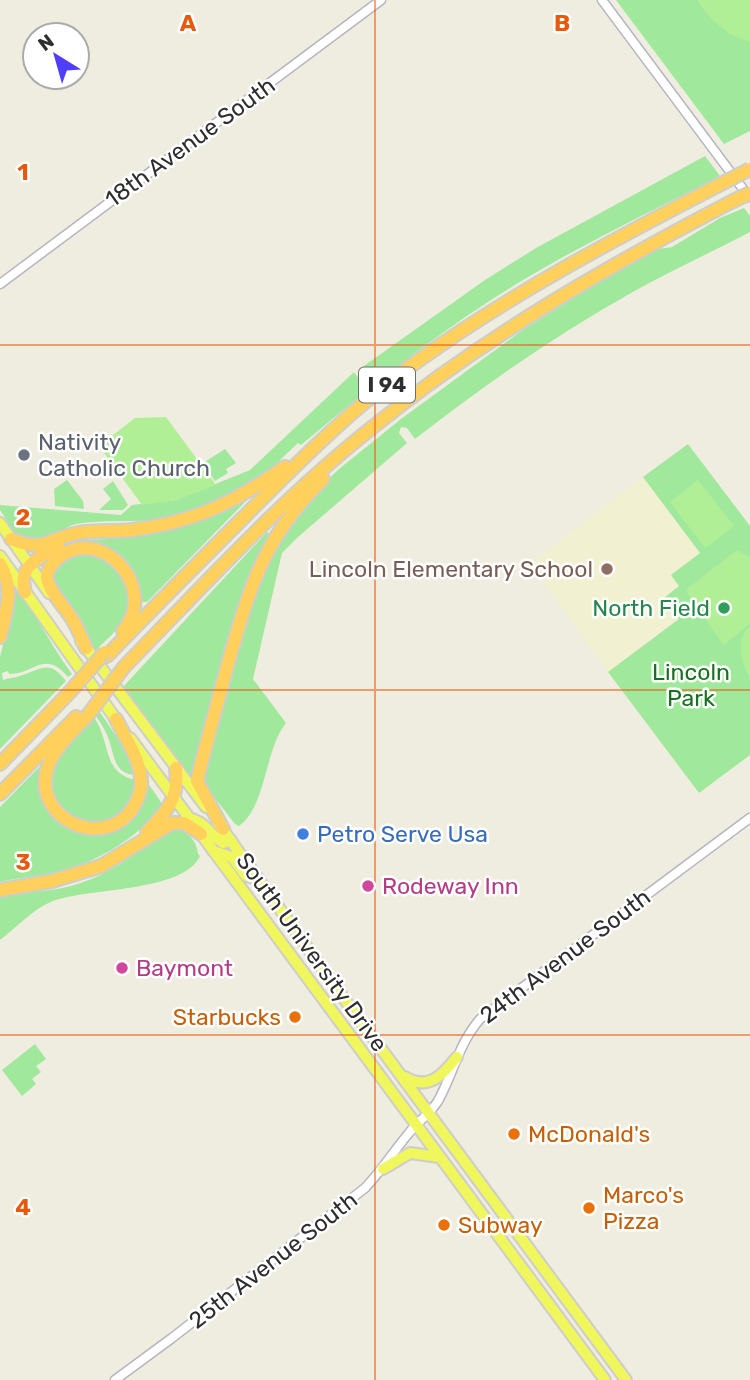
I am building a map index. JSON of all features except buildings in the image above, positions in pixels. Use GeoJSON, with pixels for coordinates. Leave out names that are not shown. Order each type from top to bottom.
{"type":"FeatureCollection","features":[{"type":"Feature","properties":{"kind":"highway","name":"I 94"},"geometry":{"type":"LineString","coordinates":[[0,764],[278,482],[356,410],[421,358],[513,296],[750,169]]}},
{"type":"Feature","properties":{"kind":"highway","name":"I 94"},"geometry":{"type":"LineString","coordinates":[[0,794],[85,712],[124,667],[288,499],[369,429],[530,314],[733,201],[750,195]]}},
{"type":"Feature","properties":{"kind":"highway"},"geometry":{"type":"LineString","coordinates":[[227,835],[197,781],[255,574],[273,539],[302,500],[394,411]]}},
{"type":"Feature","properties":{"kind":"highway"},"geometry":{"type":"LineString","coordinates":[[11,539],[28,546],[43,545],[78,533],[145,528],[207,513],[242,497],[317,446]]}},
{"type":"Feature","properties":{"kind":"highway"},"geometry":{"type":"LineString","coordinates":[[25,592],[22,576],[30,566],[66,537]]}},
{"type":"Feature","properties":{"kind":"highway"},"geometry":{"type":"LineString","coordinates":[[86,648],[74,622],[47,582],[46,573],[51,566],[61,556],[75,549],[109,555],[120,562],[128,572],[133,586],[135,606],[129,624],[106,654]]}},
{"type":"Feature","properties":{"kind":"highway"},"geometry":{"type":"LineString","coordinates":[[0,564],[8,579],[10,591],[0,638]]}},
{"type":"Feature","properties":{"kind":"highway"},"geometry":{"type":"LineString","coordinates":[[85,712],[55,752],[49,765],[45,788],[57,811],[79,827],[105,829],[122,820],[133,809],[140,793],[142,778],[116,719]]}},
{"type":"Feature","properties":{"kind":"highway"},"geometry":{"type":"LineString","coordinates":[[124,853],[154,825],[175,797],[178,784],[176,768]]}},
{"type":"Feature","properties":{"kind":"highway"},"geometry":{"type":"LineString","coordinates":[[0,890],[79,874],[124,853],[172,823],[184,823],[201,834]]}},
{"type":"Feature","properties":{"kind":"main road","name":"South University Drive"},"geometry":{"type":"LineString","coordinates":[[0,525],[86,648],[227,835],[626,1380]]}},
{"type":"Feature","properties":{"kind":"main road","name":"South University Drive"},"geometry":{"type":"LineString","coordinates":[[0,556],[116,719],[605,1380]]}},
{"type":"Feature","properties":{"kind":"main road"},"geometry":{"type":"LineString","coordinates":[[189,818],[203,822],[215,838],[223,842],[227,835]]}},
{"type":"Feature","properties":{"kind":"main road"},"geometry":{"type":"LineString","coordinates":[[213,851],[232,858],[246,876],[259,879]]}},
{"type":"Feature","properties":{"kind":"main road"},"geometry":{"type":"LineString","coordinates":[[401,1074],[413,1082],[427,1083],[446,1072],[457,1057]]}},
{"type":"Feature","properties":{"kind":"main road"},"geometry":{"type":"LineString","coordinates":[[383,1170],[411,1153],[439,1157]]}},
{"type":"Feature","properties":{"kind":"main road"},"geometry":{"type":"LineString","coordinates":[[476,1205],[487,1209],[514,1245],[520,1250],[531,1251]]}},
{"type":"Feature","properties":{"kind":"main road"},"geometry":{"type":"LineString","coordinates":[[522,1267],[530,1265],[534,1268],[558,1298],[569,1305]]}},
{"type":"Feature","properties":{"kind":"street","name":"18th Avenue South"},"geometry":{"type":"LineString","coordinates":[[0,285],[380,0]]}},
{"type":"Feature","properties":{"kind":"street"},"geometry":{"type":"LineString","coordinates":[[602,0],[750,195]]}},
{"type":"Feature","properties":{"kind":"street","name":"24th Avenue South"},"geometry":{"type":"LineString","coordinates":[[416,1125],[430,1113],[438,1100],[470,1031],[493,1009],[750,818]]}},
{"type":"Feature","properties":{"kind":"street","name":"25th Avenue South"},"geometry":{"type":"LineString","coordinates":[[115,1380],[354,1198],[383,1170],[416,1125]]}},
{"type":"Feature","properties":{"kind":"shaded area","name":"Lincoln Elementary School"},"geometry":{"type":"Polygon","coordinates":[[[643,477],[701,553],[672,575],[679,586],[679,619],[608,672],[530,563],[643,477]]]}},
{"type":"Feature","properties":{"kind":"green space"},"geometry":{"type":"Polygon","coordinates":[[[616,0],[750,0],[750,131],[724,144],[616,0]]]}},
{"type":"Feature","properties":{"kind":"green space"},"geometry":{"type":"Polygon","coordinates":[[[697,0],[750,0],[750,42],[720,26],[697,0]]]}},
{"type":"Feature","properties":{"kind":"green space"},"geometry":{"type":"Polygon","coordinates":[[[705,156],[720,176],[575,251],[466,316],[370,388],[301,445],[298,443],[280,460],[282,463],[225,498],[194,511],[162,519],[76,524],[46,540],[33,543],[19,537],[0,510],[0,505],[121,515],[132,505],[176,500],[250,470],[354,372],[362,383],[369,382],[361,368],[485,280],[536,248],[705,156]]]}},
{"type":"Feature","properties":{"kind":"green space"},"geometry":{"type":"Polygon","coordinates":[[[744,208],[750,216],[750,232],[646,285],[575,326],[467,399],[415,439],[407,428],[401,427],[399,433],[407,443],[282,553],[253,679],[286,723],[273,748],[255,805],[239,826],[235,824],[207,788],[203,773],[259,574],[303,503],[339,469],[401,419],[524,329],[617,271],[658,249],[672,247],[720,218],[744,208]]]}},
{"type":"Feature","properties":{"kind":"green space"},"geometry":{"type":"Polygon","coordinates":[[[166,417],[216,485],[176,500],[142,505],[99,446],[135,418],[166,417]]]}},
{"type":"Feature","properties":{"kind":"green space","name":"Lincoln Park"},"geometry":{"type":"Polygon","coordinates":[[[688,444],[750,526],[750,755],[699,793],[608,672],[679,619],[664,598],[679,586],[671,575],[700,553],[643,477],[688,444]]]}},
{"type":"Feature","properties":{"kind":"green space"},"geometry":{"type":"Polygon","coordinates":[[[225,449],[236,463],[226,469],[228,473],[215,481],[203,463],[225,449]]]}},
{"type":"Feature","properties":{"kind":"green space"},"geometry":{"type":"Polygon","coordinates":[[[67,480],[83,501],[84,509],[55,506],[54,489],[67,480]]]}},
{"type":"Feature","properties":{"kind":"green space"},"geometry":{"type":"Polygon","coordinates":[[[698,480],[734,526],[705,548],[670,502],[698,480]]]}},
{"type":"Feature","properties":{"kind":"green space"},"geometry":{"type":"Polygon","coordinates":[[[113,481],[128,505],[123,510],[99,510],[111,499],[103,489],[113,481]]]}},
{"type":"Feature","properties":{"kind":"green space"},"geometry":{"type":"Polygon","coordinates":[[[246,497],[248,499],[147,602],[141,602],[135,573],[117,552],[98,545],[70,548],[68,544],[127,537],[158,530],[246,497]]]}},
{"type":"Feature","properties":{"kind":"green space"},"geometry":{"type":"Polygon","coordinates":[[[267,532],[270,535],[244,591],[192,779],[122,688],[267,532]]]}},
{"type":"Feature","properties":{"kind":"green space","name":"North Field"},"geometry":{"type":"Polygon","coordinates":[[[737,550],[750,557],[750,623],[724,645],[687,593],[687,589],[737,550]]]}},
{"type":"Feature","properties":{"kind":"green space"},"geometry":{"type":"Polygon","coordinates":[[[87,554],[104,558],[119,569],[129,600],[121,623],[95,651],[53,583],[58,565],[74,556],[87,554]]]}},
{"type":"Feature","properties":{"kind":"green space"},"geometry":{"type":"Polygon","coordinates":[[[13,581],[72,674],[68,677],[60,669],[46,664],[18,673],[2,673],[3,680],[50,668],[66,681],[0,749],[0,657],[13,602],[13,581]]]}},
{"type":"Feature","properties":{"kind":"green space"},"geometry":{"type":"Polygon","coordinates":[[[750,626],[750,679],[742,659],[741,645],[750,626]]]}},
{"type":"Feature","properties":{"kind":"green space"},"geometry":{"type":"Polygon","coordinates":[[[99,711],[132,759],[137,775],[124,772],[117,764],[106,733],[95,715],[99,711]]]}},
{"type":"Feature","properties":{"kind":"green space"},"geometry":{"type":"Polygon","coordinates":[[[93,716],[112,764],[117,771],[136,780],[129,802],[117,816],[102,822],[86,822],[71,816],[58,805],[51,791],[51,774],[58,759],[93,716]]]}},
{"type":"Feature","properties":{"kind":"green space"},"geometry":{"type":"Polygon","coordinates":[[[46,760],[41,786],[47,808],[61,824],[80,832],[101,833],[121,826],[137,808],[145,779],[163,805],[140,830],[97,858],[65,870],[0,882],[0,807],[46,760]]]}},
{"type":"Feature","properties":{"kind":"green space"},"geometry":{"type":"Polygon","coordinates":[[[170,828],[193,839],[200,856],[191,868],[156,883],[53,901],[32,913],[0,940],[0,896],[53,890],[85,882],[123,862],[170,828]]]}},
{"type":"Feature","properties":{"kind":"green space"},"geometry":{"type":"Polygon","coordinates":[[[35,1044],[46,1059],[36,1066],[41,1072],[32,1079],[36,1084],[22,1096],[2,1070],[35,1044]]]}},
{"type":"Feature","properties":{"kind":"place","name":"Nativity Catholic Church"},"geometry":{"type":"Point","coordinates":[24,455]}},
{"type":"Feature","properties":{"kind":"place","name":"Lincoln Elementary School"},"geometry":{"type":"Point","coordinates":[607,569]}},
{"type":"Feature","properties":{"kind":"place","name":"North Field"},"geometry":{"type":"Point","coordinates":[724,608]}},
{"type":"Feature","properties":{"kind":"place","name":"Petro Serve Usa"},"geometry":{"type":"Point","coordinates":[303,834]}},
{"type":"Feature","properties":{"kind":"place","name":"Rodeway Inn"},"geometry":{"type":"Point","coordinates":[368,886]}},
{"type":"Feature","properties":{"kind":"place","name":"Baymont"},"geometry":{"type":"Point","coordinates":[122,968]}},
{"type":"Feature","properties":{"kind":"place","name":"Starbucks"},"geometry":{"type":"Point","coordinates":[295,1017]}},
{"type":"Feature","properties":{"kind":"place","name":"McDonald's"},"geometry":{"type":"Point","coordinates":[514,1134]}},
{"type":"Feature","properties":{"kind":"place","name":"Marco's Pizza"},"geometry":{"type":"Point","coordinates":[589,1208]}},
{"type":"Feature","properties":{"kind":"place","name":"Subway"},"geometry":{"type":"Point","coordinates":[444,1225]}}]}
